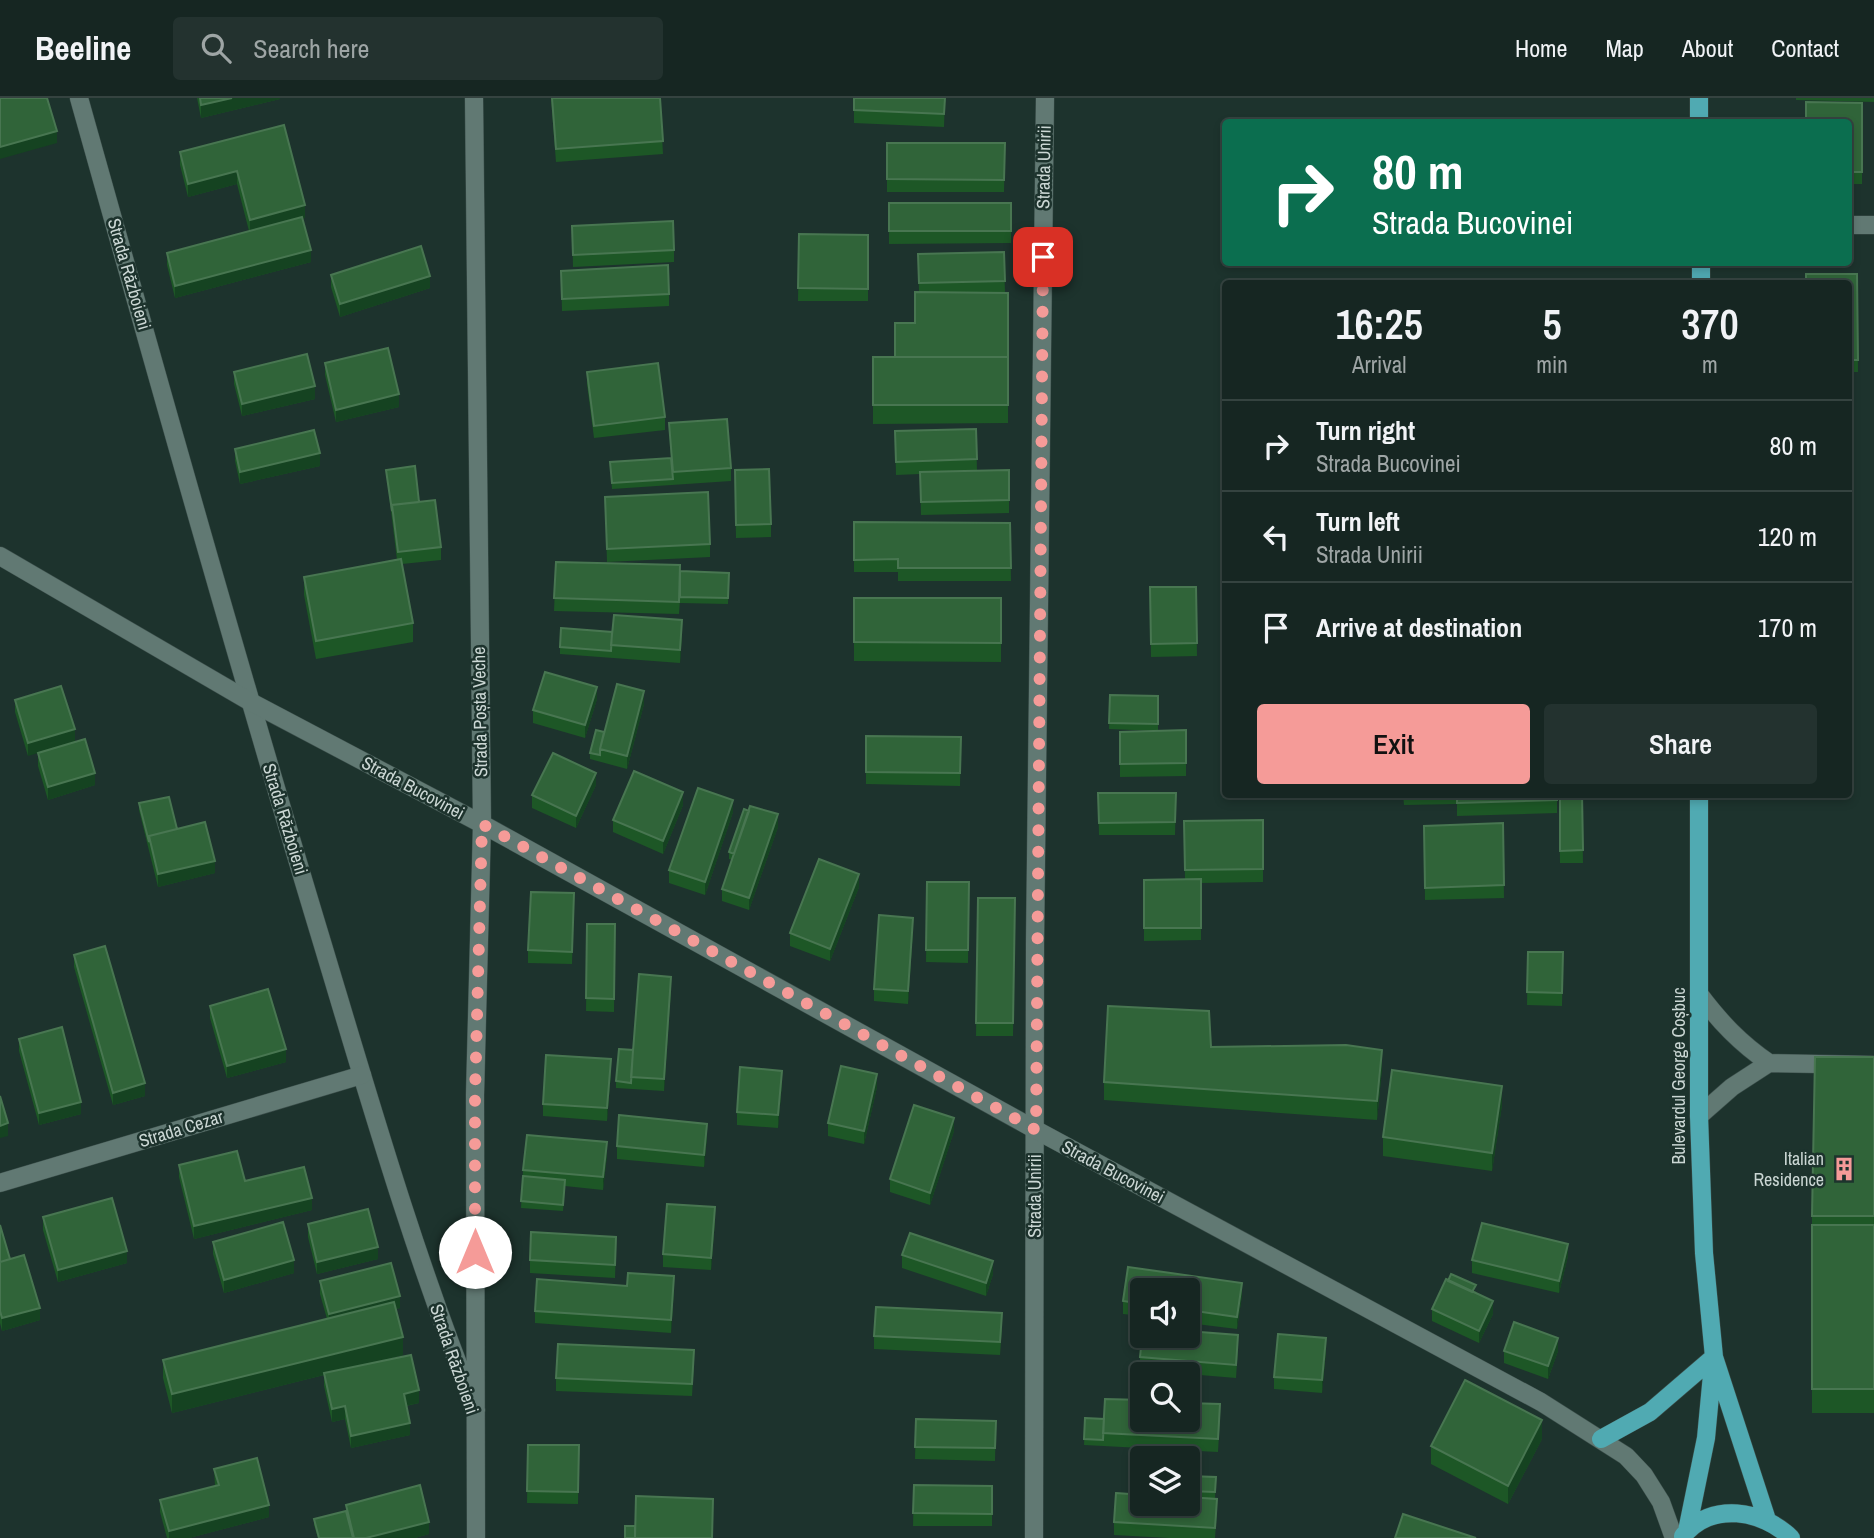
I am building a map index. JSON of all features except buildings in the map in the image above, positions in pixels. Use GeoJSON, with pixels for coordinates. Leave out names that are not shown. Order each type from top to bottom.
{"type":"FeatureCollection","features":[{"type":"Feature","properties":{"kind":"main road"},"geometry":{"type":"LineString","coordinates":[[1699,98],[1699,119]]}},
{"type":"Feature","properties":{"kind":"main road","name":"Bulevardul George Coșbuc"},"geometry":{"type":"LineString","coordinates":[[1681,1536],[1706,1438],[1714,1357],[1704,1253],[1699,1116],[1699,798]]}},
{"type":"Feature","properties":{"kind":"main road"},"geometry":{"type":"LineString","coordinates":[[1601,1439],[1650,1412],[1714,1357]]}},
{"type":"Feature","properties":{"kind":"main road","name":"Bulevardul George Coșbuc"},"geometry":{"type":"LineString","coordinates":[[1714,1357],[1767,1520]]}},
{"type":"Feature","properties":{"kind":"main road"},"geometry":{"type":"LineString","coordinates":[[1681,1536],[1712,1517],[1733,1512],[1767,1520],[1791,1538]]}},
{"type":"Feature","properties":{"kind":"street","name":"Strada Războieni"},"geometry":{"type":"LineString","coordinates":[[79,98],[249,701],[362,1075],[432,1295],[476,1410],[476,1538]]}},
{"type":"Feature","properties":{"kind":"street","name":"Strada Poșta Veche"},"geometry":{"type":"LineString","coordinates":[[474,98],[482,824],[475,1095],[476,1410]]}},
{"type":"Feature","properties":{"kind":"street","name":"Strada Unirii"},"geometry":{"type":"LineString","coordinates":[[1034,1538],[1045,98]]}},
{"type":"Feature","properties":{"kind":"street"},"geometry":{"type":"LineString","coordinates":[[1852,225],[1874,225]]}},
{"type":"Feature","properties":{"kind":"street","name":"Strada Bucovinei"},"geometry":{"type":"LineString","coordinates":[[0,556],[249,701],[482,824],[1036,1130],[1541,1402],[1626,1456],[1644,1475],[1681,1536]]}},
{"type":"Feature","properties":{"kind":"street"},"geometry":{"type":"LineString","coordinates":[[1699,994],[1721,1024],[1741,1044],[1769,1063],[1874,1065]]}},
{"type":"Feature","properties":{"kind":"street"},"geometry":{"type":"LineString","coordinates":[[1699,1116],[1732,1087],[1769,1063]]}},
{"type":"Feature","properties":{"kind":"street","name":"Strada Cezar"},"geometry":{"type":"LineString","coordinates":[[0,1183],[362,1075]]}},
{"type":"Feature","properties":{"kind":"place","name":"Italian Residence"},"geometry":{"type":"Point","coordinates":[1844,1169]}},
{"type":"Feature","properties":{"kind":"route"},"geometry":{"type":"LineString","coordinates":[[475,1252],[475,1095],[482,824],[1036,1130],[1035,944],[1043,257]]}}]}
